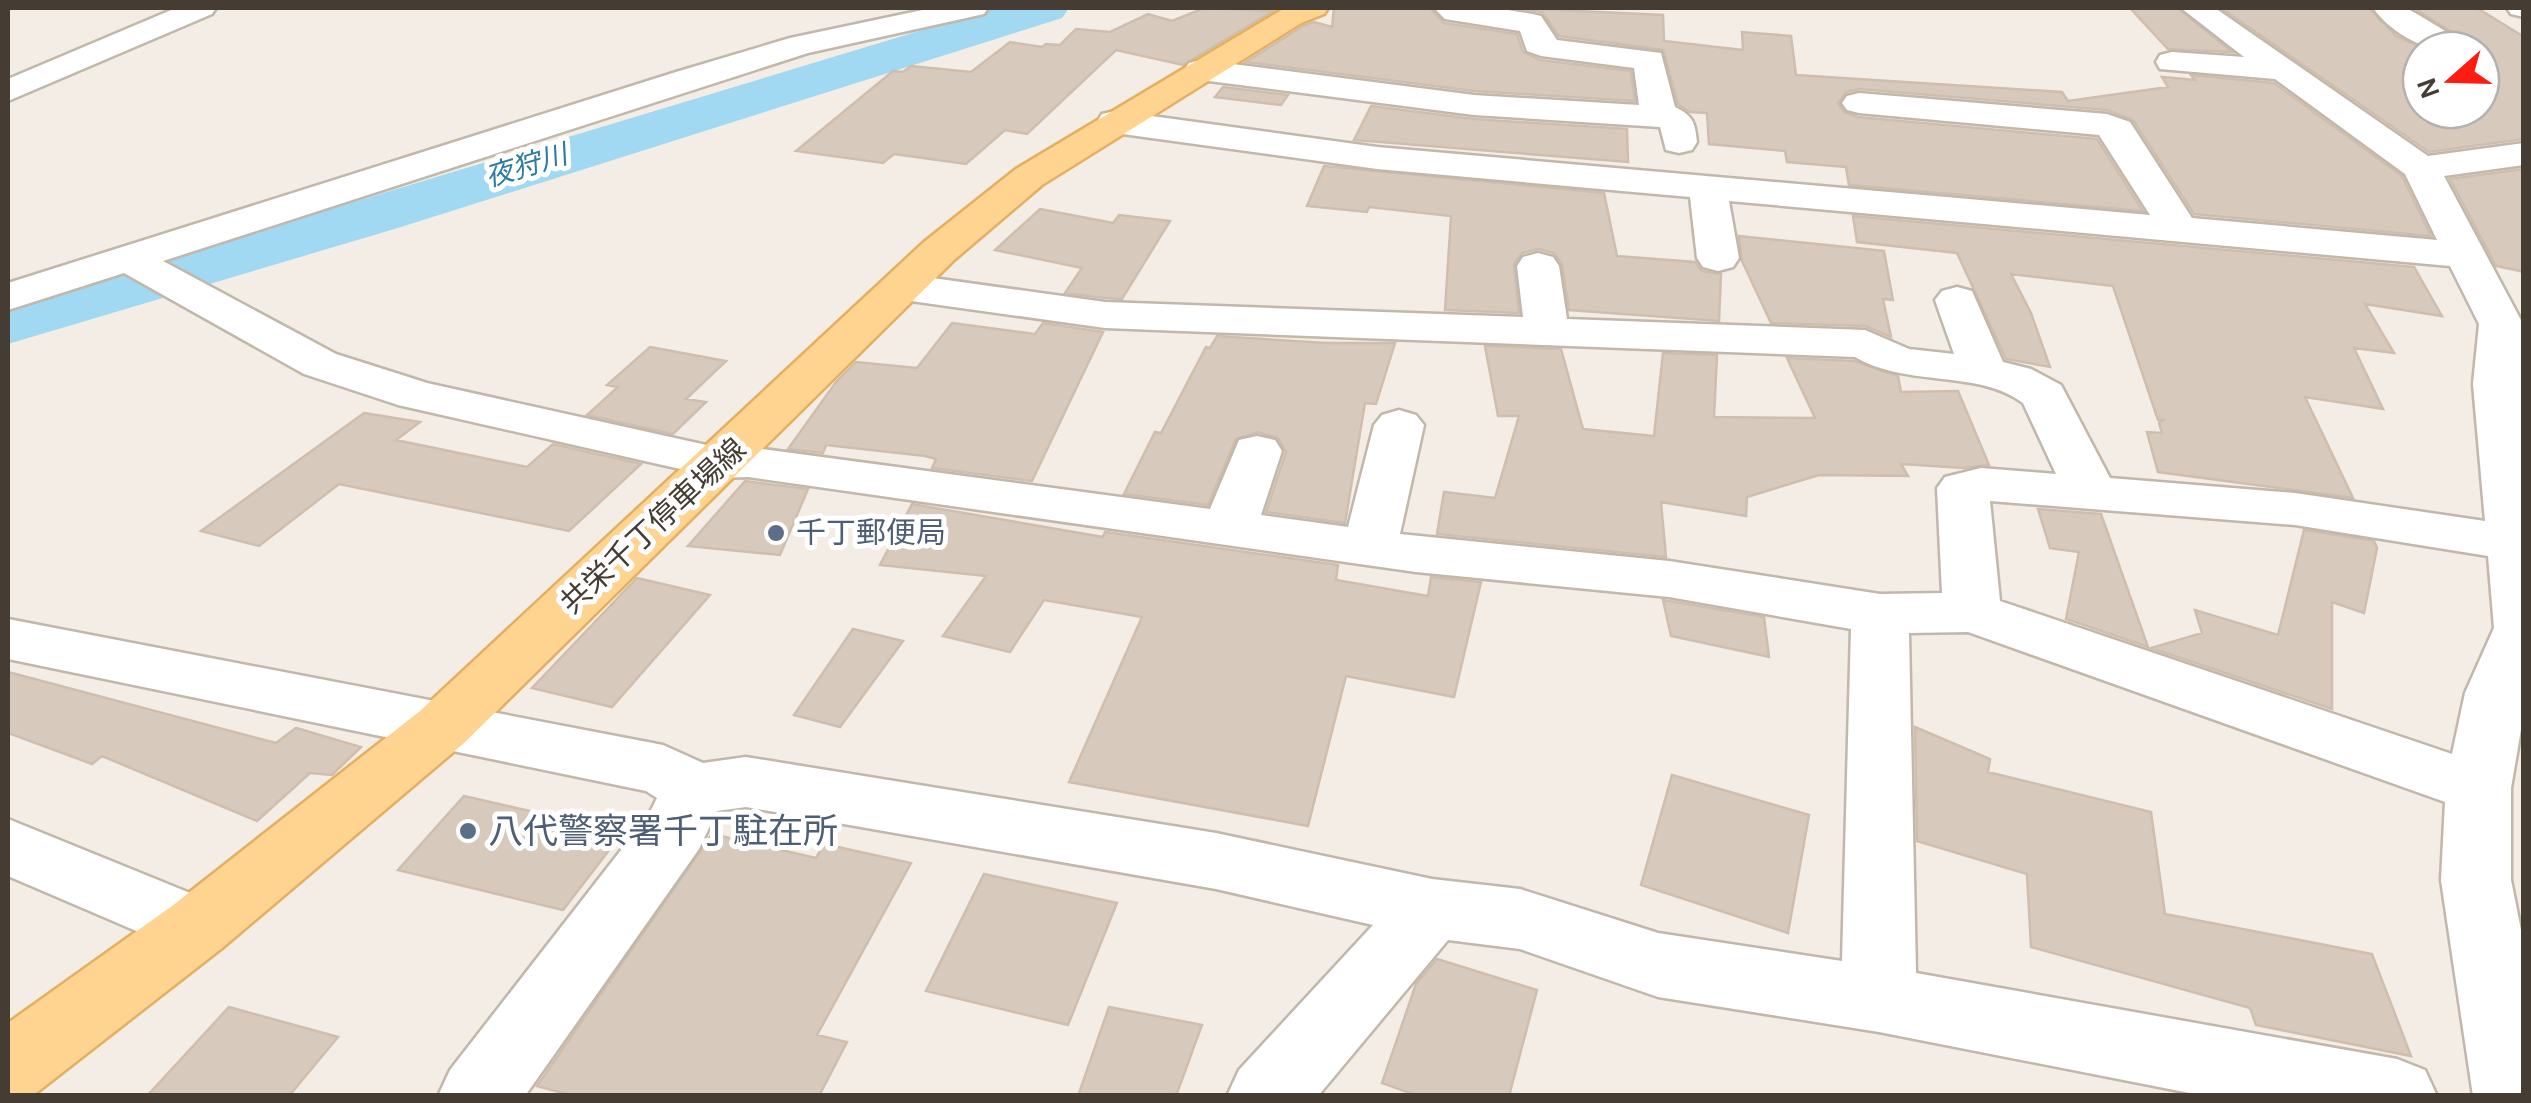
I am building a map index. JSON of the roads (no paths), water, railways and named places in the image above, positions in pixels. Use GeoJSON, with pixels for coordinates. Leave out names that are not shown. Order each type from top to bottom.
{"type":"FeatureCollection","features":[{"type":"Feature","properties":{"kind":"main road","name":"共栄千丁停車場線"},"geometry":{"type":"LineString","coordinates":[[8,1068],[196,928],[442,726],[939,251],[1029,177],[1290,16],[1313,8]]}},
{"type":"Feature","properties":{"kind":"street"},"geometry":{"type":"LineString","coordinates":[[8,92],[201,8]]}},
{"type":"Feature","properties":{"kind":"street"},"geometry":{"type":"LineString","coordinates":[[8,297],[132,261],[688,78],[801,45],[973,8]]}},
{"type":"Feature","properties":{"kind":"street"},"geometry":{"type":"LineString","coordinates":[[1449,8],[1530,23],[1536,29],[1538,44],[1552,49],[1658,52],[1649,60],[1658,112],[1677,122],[1718,258]]}},
{"type":"Feature","properties":{"kind":"street"},"geometry":{"type":"LineString","coordinates":[[2196,8],[2421,168],[2490,270],[2501,324],[2497,384],[2514,442],[2516,543],[2524,628],[2496,694],[2478,788],[2476,880],[2509,978],[2513,1096]]}},
{"type":"Feature","properties":{"kind":"street"},"geometry":{"type":"LineString","coordinates":[[2388,8],[2416,30]]}},
{"type":"Feature","properties":{"kind":"street"},"geometry":{"type":"LineString","coordinates":[[2172,62],[2283,70]]}},
{"type":"Feature","properties":{"kind":"street"},"geometry":{"type":"LineString","coordinates":[[1202,70],[1474,105],[1666,117]]}},
{"type":"Feature","properties":{"kind":"street"},"geometry":{"type":"LineString","coordinates":[[1859,103],[2107,125],[2117,130],[2178,228]]}},
{"type":"Feature","properties":{"kind":"street"},"geometry":{"type":"LineString","coordinates":[[1115,122],[1377,158],[2178,228],[2490,270]]}},
{"type":"Feature","properties":{"kind":"street"},"geometry":{"type":"LineString","coordinates":[[2421,168],[2524,154]]}},
{"type":"Feature","properties":{"kind":"street"},"geometry":{"type":"LineString","coordinates":[[132,261],[320,364],[415,395],[720,463],[748,462],[1370,547],[1669,579],[1880,614],[1972,612],[2478,788]]}},
{"type":"Feature","properties":{"kind":"street"},"geometry":{"type":"LineString","coordinates":[[1538,266],[1547,332]]}},
{"type":"Feature","properties":{"kind":"street"},"geometry":{"type":"LineString","coordinates":[[904,287],[1105,314],[1865,344],[1897,361],[1984,373],[2036,387],[2044,395],[2090,491]]}},
{"type":"Feature","properties":{"kind":"street"},"geometry":{"type":"LineString","coordinates":[[1956,300],[1984,373]]}},
{"type":"Feature","properties":{"kind":"street"},"geometry":{"type":"LineString","coordinates":[[1370,547],[1399,425]]}},
{"type":"Feature","properties":{"kind":"street"},"geometry":{"type":"LineString","coordinates":[[1230,528],[1256,451]]}},
{"type":"Feature","properties":{"kind":"street"},"geometry":{"type":"LineString","coordinates":[[1972,612],[1963,488],[1981,484],[2295,510],[2516,543]]}},
{"type":"Feature","properties":{"kind":"street"},"geometry":{"type":"LineString","coordinates":[[1879,999],[1880,614]]}},
{"type":"Feature","properties":{"kind":"street"},"geometry":{"type":"LineString","coordinates":[[8,638],[663,770],[694,789],[746,782],[1216,862],[1432,909],[1520,919],[1658,965],[1879,999],[2396,1096]]}},
{"type":"Feature","properties":{"kind":"street"},"geometry":{"type":"LineString","coordinates":[[478,1096],[675,830],[694,789]]}},
{"type":"Feature","properties":{"kind":"street"},"geometry":{"type":"LineString","coordinates":[[8,846],[196,928]]}},
{"type":"Feature","properties":{"kind":"street"},"geometry":{"type":"LineString","coordinates":[[1268,1096],[1432,909]]}},
{"type":"Feature","properties":{"kind":"waterway","name":"夜狩川"},"geometry":{"type":"LineString","coordinates":[[8,323],[379,214],[1045,8]]}},
{"type":"Feature","properties":{"kind":"place","name":"千丁郵便局"},"geometry":{"type":"Point","coordinates":[776,533]}},
{"type":"Feature","properties":{"kind":"place","name":"八代警察署千丁駐在所"},"geometry":{"type":"Point","coordinates":[468,831]}}]}
